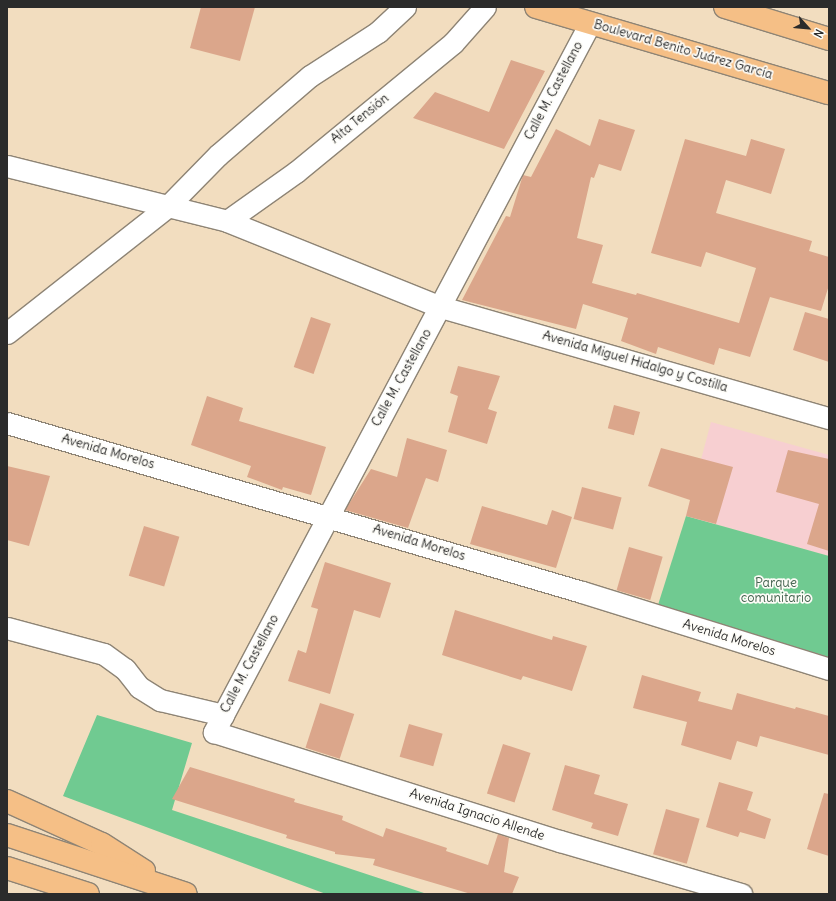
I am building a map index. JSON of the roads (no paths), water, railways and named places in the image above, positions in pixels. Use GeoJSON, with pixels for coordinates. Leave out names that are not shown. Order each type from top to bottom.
{"type":"FeatureCollection","features":[{"type":"Feature","properties":{"kind":"main road","name":"Boulevard Benito Juárez García"},"geometry":{"type":"LineString","coordinates":[[536,7],[829,93]]}},
{"type":"Feature","properties":{"kind":"main road"},"geometry":{"type":"LineString","coordinates":[[725,7],[829,40]]}},
{"type":"Feature","properties":{"kind":"main road"},"geometry":{"type":"LineString","coordinates":[[7,801],[102,844],[177,890]]}},
{"type":"Feature","properties":{"kind":"main road"},"geometry":{"type":"LineString","coordinates":[[7,835],[177,890]]}},
{"type":"Feature","properties":{"kind":"main road"},"geometry":{"type":"LineString","coordinates":[[7,868],[88,894]]}},
{"type":"Feature","properties":{"kind":"street"},"geometry":{"type":"LineString","coordinates":[[7,332],[167,207],[218,155],[310,76],[378,32],[405,7]]}},
{"type":"Feature","properties":{"kind":"street","name":"Alta Tensión"},"geometry":{"type":"LineString","coordinates":[[227,222],[296,172],[453,43],[485,7]]}},
{"type":"Feature","properties":{"kind":"street","name":"Calle M. Castellano"},"geometry":{"type":"LineString","coordinates":[[219,723],[327,516],[441,307],[590,23]]}},
{"type":"Feature","properties":{"kind":"street","name":"Avenida Miguel Hidalgo y Costilla"},"geometry":{"type":"LineString","coordinates":[[7,166],[227,222],[441,307],[829,418]]}},
{"type":"Feature","properties":{"kind":"street","name":"Avenida Morelos"},"geometry":{"type":"LineString","coordinates":[[7,423],[327,516],[829,669]]}},
{"type":"Feature","properties":{"kind":"street","name":"Avenida Ignacio Allende"},"geometry":{"type":"LineString","coordinates":[[7,628],[104,654],[125,669],[139,687],[160,700],[219,723],[552,839],[741,894]]}},
{"type":"Feature","properties":{"kind":"park label","name":"Parque comunitario"},"geometry":{"type":"Point","coordinates":[776,592]}}]}
